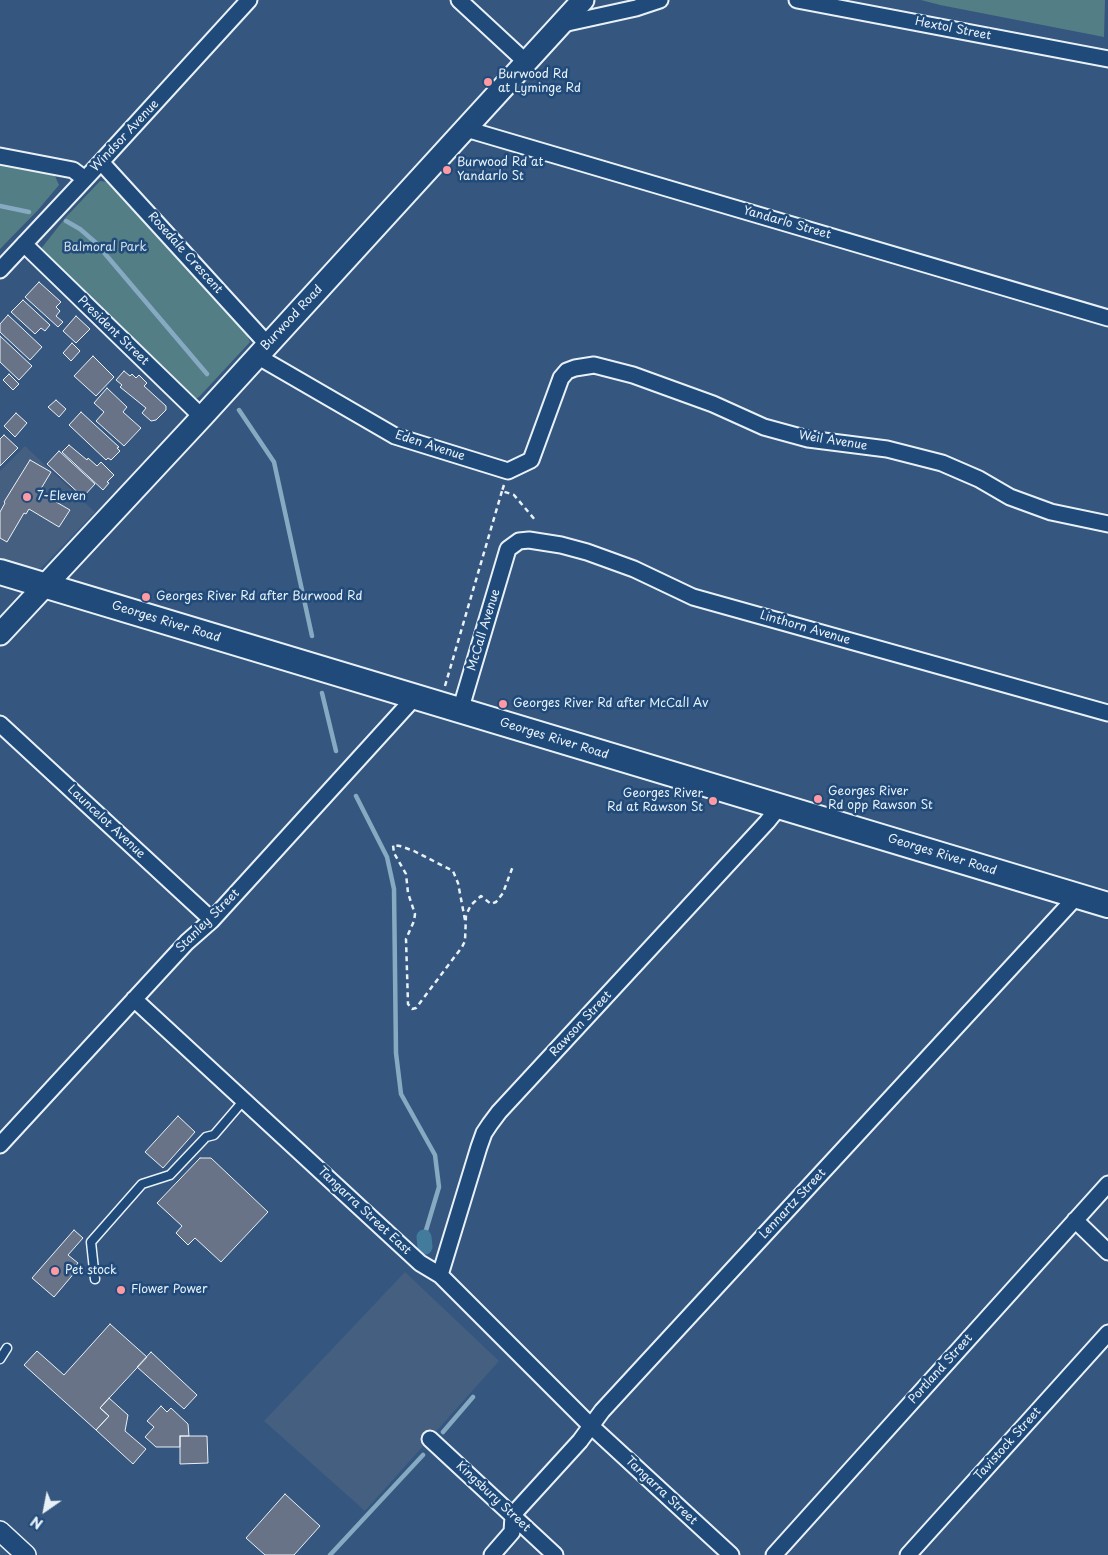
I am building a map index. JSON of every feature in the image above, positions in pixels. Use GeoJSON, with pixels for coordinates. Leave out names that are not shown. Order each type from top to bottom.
{"type":"FeatureCollection","features":[{"type":"Feature","properties":{"kind":"main road","name":"Burwood Road"},"geometry":{"type":"LineString","coordinates":[[0,634],[202,417],[584,0]]}},
{"type":"Feature","properties":{"kind":"main road","name":"Georges River Road"},"geometry":{"type":"LineString","coordinates":[[0,572],[1108,905]]}},
{"type":"Feature","properties":{"kind":"street","name":"Windsor Avenue"},"geometry":{"type":"LineString","coordinates":[[0,270],[249,0]]}},
{"type":"Feature","properties":{"kind":"street"},"geometry":{"type":"LineString","coordinates":[[459,0],[528,63]]}},
{"type":"Feature","properties":{"kind":"street"},"geometry":{"type":"LineString","coordinates":[[563,24],[631,4],[660,0]]}},
{"type":"Feature","properties":{"kind":"street","name":"Hextol Street"},"geometry":{"type":"LineString","coordinates":[[797,0],[1108,59]]}},
{"type":"Feature","properties":{"kind":"street","name":"Yandarlo Street"},"geometry":{"type":"LineString","coordinates":[[466,129],[1108,318]]}},
{"type":"Feature","properties":{"kind":"street"},"geometry":{"type":"LineString","coordinates":[[0,156],[73,170],[85,179]]}},
{"type":"Feature","properties":{"kind":"street","name":"Rosedale Crescent"},"geometry":{"type":"LineString","coordinates":[[101,162],[263,350]]}},
{"type":"Feature","properties":{"kind":"street","name":"President Street"},"geometry":{"type":"LineString","coordinates":[[24,244],[202,417]]}},
{"type":"Feature","properties":{"kind":"street","name":"Eden Avenue"},"geometry":{"type":"LineString","coordinates":[[263,350],[395,436],[508,471],[531,460],[561,378]]}},
{"type":"Feature","properties":{"kind":"street","name":"Weil Avenue"},"geometry":{"type":"LineString","coordinates":[[561,378],[567,371],[594,365],[633,375],[713,404],[764,427],[808,439],[887,449],[942,463],[979,479],[1010,497],[1051,512],[1108,524]]}},
{"type":"Feature","properties":{"kind":"street","name":"Linthorn Avenue"},"geometry":{"type":"LineString","coordinates":[[508,549],[519,541],[530,540],[561,545],[634,569],[693,597],[1108,713]]}},
{"type":"Feature","properties":{"kind":"street","name":"McCall Avenue"},"geometry":{"type":"LineString","coordinates":[[460,711],[508,549]]}},
{"type":"Feature","properties":{"kind":"street","name":"Stanley Street"},"geometry":{"type":"LineString","coordinates":[[0,1145],[187,942],[212,920],[414,697]]}},
{"type":"Feature","properties":{"kind":"street","name":"Launcelot Avenue"},"geometry":{"type":"LineString","coordinates":[[0,724],[212,920]]}},
{"type":"Feature","properties":{"kind":"street","name":"Rawson Street"},"geometry":{"type":"LineString","coordinates":[[440,1275],[482,1140],[490,1124],[779,807]]}},
{"type":"Feature","properties":{"kind":"street","name":"Lennartz Street"},"geometry":{"type":"LineString","coordinates":[[513,1516],[609,1404],[1078,896]]}},
{"type":"Feature","properties":{"kind":"street","name":"Tangarra Street East"},"geometry":{"type":"LineString","coordinates":[[134,999],[420,1263],[440,1275],[591,1426]]}},
{"type":"Feature","properties":{"kind":"street","name":"Portland Street"},"geometry":{"type":"LineString","coordinates":[[774,1555],[1108,1184]]}},
{"type":"Feature","properties":{"kind":"street"},"geometry":{"type":"LineString","coordinates":[[1075,1220],[1108,1252]]}},
{"type":"Feature","properties":{"kind":"street","name":"Tavistock Street"},"geometry":{"type":"LineString","coordinates":[[908,1555],[1108,1333]]}},
{"type":"Feature","properties":{"kind":"street","name":"Tangarra Street"},"geometry":{"type":"LineString","coordinates":[[591,1426],[731,1555]]}},
{"type":"Feature","properties":{"kind":"street","name":"Kingsbury Street"},"geometry":{"type":"LineString","coordinates":[[430,1439],[555,1555]]}},
{"type":"Feature","properties":{"kind":"street"},"geometry":{"type":"LineString","coordinates":[[492,1555],[512,1532],[513,1516]]}},
{"type":"Feature","properties":{"kind":"street"},"geometry":{"type":"LineString","coordinates":[[0,1531],[26,1555]]}},
{"type":"Feature","properties":{"kind":"lane"},"geometry":{"type":"LineString","coordinates":[[95,1279],[91,1242],[142,1184],[170,1175],[206,1137],[214,1135],[244,1100]]}},
{"type":"Feature","properties":{"kind":"lane"},"geometry":{"type":"LineString","coordinates":[[0,1359],[7,1348]]}},
{"type":"Feature","properties":{"kind":"path"},"geometry":{"type":"LineString","coordinates":[[445,686],[504,484]]}},
{"type":"Feature","properties":{"kind":"path"},"geometry":{"type":"LineString","coordinates":[[502,491],[514,495],[536,521]]}},
{"type":"Feature","properties":{"kind":"path"},"geometry":{"type":"LineString","coordinates":[[465,920],[458,883],[453,871],[414,852],[394,845],[394,853],[406,874],[408,893],[415,914],[412,927],[407,935],[406,946],[408,1004],[412,1009],[416,1008],[462,947],[465,941],[465,920],[471,904],[481,896],[491,904],[496,902],[503,893],[513,866]]}},
{"type":"Feature","properties":{"kind":"shaded area"},"geometry":{"type":"Polygon","coordinates":[[[25,446],[95,512],[41,568],[32,569],[0,559],[0,471],[25,446]]]}},
{"type":"Feature","properties":{"kind":"shaded area"},"geometry":{"type":"Polygon","coordinates":[[[405,1272],[499,1361],[365,1511],[264,1421],[405,1272]]]}},
{"type":"Feature","properties":{"kind":"green space"},"geometry":{"type":"Polygon","coordinates":[[[921,0],[1105,0],[1104,37],[940,5],[921,0]]]}},
{"type":"Feature","properties":{"kind":"green space"},"geometry":{"type":"Polygon","coordinates":[[[0,163],[55,176],[59,185],[38,210],[0,249],[0,163]]]}},
{"type":"Feature","properties":{"kind":"green space","name":"Balmoral Park"},"geometry":{"type":"Polygon","coordinates":[[[100,181],[109,182],[246,333],[250,342],[195,399],[190,397],[40,250],[66,217],[100,181]]]}},
{"type":"Feature","properties":{"kind":"building"},"geometry":{"type":"Polygon","coordinates":[[[39,282],[61,302],[56,307],[60,311],[56,316],[63,322],[58,327],[25,297],[39,282]]]}},
{"type":"Feature","properties":{"kind":"building"},"geometry":{"type":"Polygon","coordinates":[[[23,300],[50,325],[45,331],[41,328],[35,334],[11,312],[23,300]]]}},
{"type":"Feature","properties":{"kind":"building"},"geometry":{"type":"Polygon","coordinates":[[[8,315],[42,347],[30,360],[0,332],[0,324],[8,315]]]}},
{"type":"Feature","properties":{"kind":"building"},"geometry":{"type":"Polygon","coordinates":[[[76,316],[90,329],[76,343],[63,331],[76,316]]]}},
{"type":"Feature","properties":{"kind":"building"},"geometry":{"type":"Polygon","coordinates":[[[0,336],[32,366],[19,380],[0,362],[0,336]]]}},
{"type":"Feature","properties":{"kind":"building"},"geometry":{"type":"Polygon","coordinates":[[[72,343],[80,351],[71,361],[63,353],[72,343]]]}},
{"type":"Feature","properties":{"kind":"building"},"geometry":{"type":"Polygon","coordinates":[[[93,356],[114,377],[96,396],[74,376],[93,356]]]}},
{"type":"Feature","properties":{"kind":"building"},"geometry":{"type":"Polygon","coordinates":[[[124,371],[136,378],[139,375],[147,383],[144,386],[166,406],[166,410],[156,420],[151,421],[142,413],[146,408],[120,387],[122,385],[116,380],[124,371]]]}},
{"type":"Feature","properties":{"kind":"building"},"geometry":{"type":"Polygon","coordinates":[[[9,374],[19,384],[13,390],[3,380],[9,374]]]}},
{"type":"Feature","properties":{"kind":"building"},"geometry":{"type":"Polygon","coordinates":[[[107,388],[127,407],[123,412],[141,428],[124,446],[96,421],[104,412],[94,403],[107,388]]]}},
{"type":"Feature","properties":{"kind":"building"},"geometry":{"type":"Polygon","coordinates":[[[56,400],[66,409],[59,417],[48,407],[56,400]]]}},
{"type":"Feature","properties":{"kind":"building"},"geometry":{"type":"Polygon","coordinates":[[[81,412],[119,447],[117,448],[120,451],[111,460],[108,458],[106,460],[69,425],[81,412]]]}},
{"type":"Feature","properties":{"kind":"building"},"geometry":{"type":"Polygon","coordinates":[[[16,413],[27,423],[15,437],[4,426],[16,413]]]}},
{"type":"Feature","properties":{"kind":"building"},"geometry":{"type":"Polygon","coordinates":[[[4,435],[18,448],[0,466],[0,439],[4,435]]]}},
{"type":"Feature","properties":{"kind":"building"},"geometry":{"type":"Polygon","coordinates":[[[69,445],[97,466],[101,462],[114,475],[107,482],[109,483],[103,490],[62,452],[69,445]]]}},
{"type":"Feature","properties":{"kind":"building"},"geometry":{"type":"Polygon","coordinates":[[[59,451],[95,484],[83,497],[47,464],[59,451]]]}},
{"type":"Feature","properties":{"kind":"building","name":"7-Eleven"},"geometry":{"type":"Polygon","coordinates":[[[30,460],[51,472],[39,492],[70,510],[59,527],[29,509],[26,514],[24,513],[7,542],[0,538],[0,512],[4,502],[30,460]]]}},
{"type":"Feature","properties":{"kind":"building"},"geometry":{"type":"Polygon","coordinates":[[[178,1116],[195,1132],[163,1168],[145,1152],[178,1116]]]}},
{"type":"Feature","properties":{"kind":"building"},"geometry":{"type":"Polygon","coordinates":[[[200,1158],[211,1158],[268,1212],[221,1262],[195,1238],[188,1245],[176,1233],[182,1226],[157,1203],[200,1158]]]}},
{"type":"Feature","properties":{"kind":"building"},"geometry":{"type":"Polygon","coordinates":[[[74,1230],[83,1238],[68,1255],[78,1263],[73,1269],[76,1271],[54,1297],[32,1278],[74,1230]]]}},
{"type":"Feature","properties":{"kind":"building"},"geometry":{"type":"Polygon","coordinates":[[[110,1324],[147,1357],[100,1408],[109,1416],[96,1430],[24,1365],[37,1351],[64,1375],[110,1324]]]}},
{"type":"Feature","properties":{"kind":"building"},"geometry":{"type":"Polygon","coordinates":[[[151,1352],[197,1395],[184,1409],[137,1367],[151,1352]]]}},
{"type":"Feature","properties":{"kind":"building"},"geometry":{"type":"Polygon","coordinates":[[[109,1398],[128,1415],[125,1431],[146,1449],[133,1464],[96,1430],[109,1416],[100,1408],[109,1398]]]}},
{"type":"Feature","properties":{"kind":"building"},"geometry":{"type":"Polygon","coordinates":[[[161,1406],[167,1412],[171,1408],[188,1424],[189,1436],[180,1436],[180,1447],[156,1447],[145,1437],[154,1427],[147,1421],[161,1406]]]}},
{"type":"Feature","properties":{"kind":"building"},"geometry":{"type":"Polygon","coordinates":[[[180,1436],[207,1436],[208,1463],[180,1464],[180,1436]]]}},
{"type":"Feature","properties":{"kind":"building"},"geometry":{"type":"Polygon","coordinates":[[[285,1494],[320,1526],[294,1555],[265,1555],[246,1538],[285,1494]]]}},
{"type":"Feature","properties":{"kind":"waterway"},"geometry":{"type":"LineString","coordinates":[[0,206],[29,212]]}},
{"type":"Feature","properties":{"kind":"waterway"},"geometry":{"type":"LineString","coordinates":[[66,221],[80,229],[95,242],[207,374]]}},
{"type":"Feature","properties":{"kind":"waterway"},"geometry":{"type":"LineString","coordinates":[[239,410],[274,462],[312,636]]}},
{"type":"Feature","properties":{"kind":"waterway"},"geometry":{"type":"LineString","coordinates":[[322,693],[336,751]]}},
{"type":"Feature","properties":{"kind":"waterway"},"geometry":{"type":"LineString","coordinates":[[356,796],[387,857],[394,889],[396,1053],[401,1094],[435,1155],[439,1187],[424,1237]]}},
{"type":"Feature","properties":{"kind":"waterway"},"geometry":{"type":"LineString","coordinates":[[424,1237],[425,1247]]}},
{"type":"Feature","properties":{"kind":"waterway"},"geometry":{"type":"LineString","coordinates":[[443,1432],[473,1397]]}},
{"type":"Feature","properties":{"kind":"waterway"},"geometry":{"type":"LineString","coordinates":[[330,1555],[423,1455]]}},
{"type":"Feature","properties":{"kind":"place","name":"Burwood Rd at Lyminge Rd"},"geometry":{"type":"Point","coordinates":[488,82]}},
{"type":"Feature","properties":{"kind":"place","name":"Burwood Rd at Yandarlo St"},"geometry":{"type":"Point","coordinates":[447,170]}},
{"type":"Feature","properties":{"kind":"place","name":"7-Eleven"},"geometry":{"type":"Point","coordinates":[27,497]}},
{"type":"Feature","properties":{"kind":"place","name":"Georges River Rd after Burwood Rd"},"geometry":{"type":"Point","coordinates":[146,597]}},
{"type":"Feature","properties":{"kind":"place","name":"Georges River Rd after McCall Av"},"geometry":{"type":"Point","coordinates":[503,704]}},
{"type":"Feature","properties":{"kind":"place","name":"Georges River Rd opp Rawson St"},"geometry":{"type":"Point","coordinates":[818,799]}},
{"type":"Feature","properties":{"kind":"place","name":"Georges River Rd at Rawson St"},"geometry":{"type":"Point","coordinates":[713,801]}},
{"type":"Feature","properties":{"kind":"place","name":"Pet stock"},"geometry":{"type":"Point","coordinates":[55,1271]}},
{"type":"Feature","properties":{"kind":"place","name":"Flower Power"},"geometry":{"type":"Point","coordinates":[121,1290]}}]}
